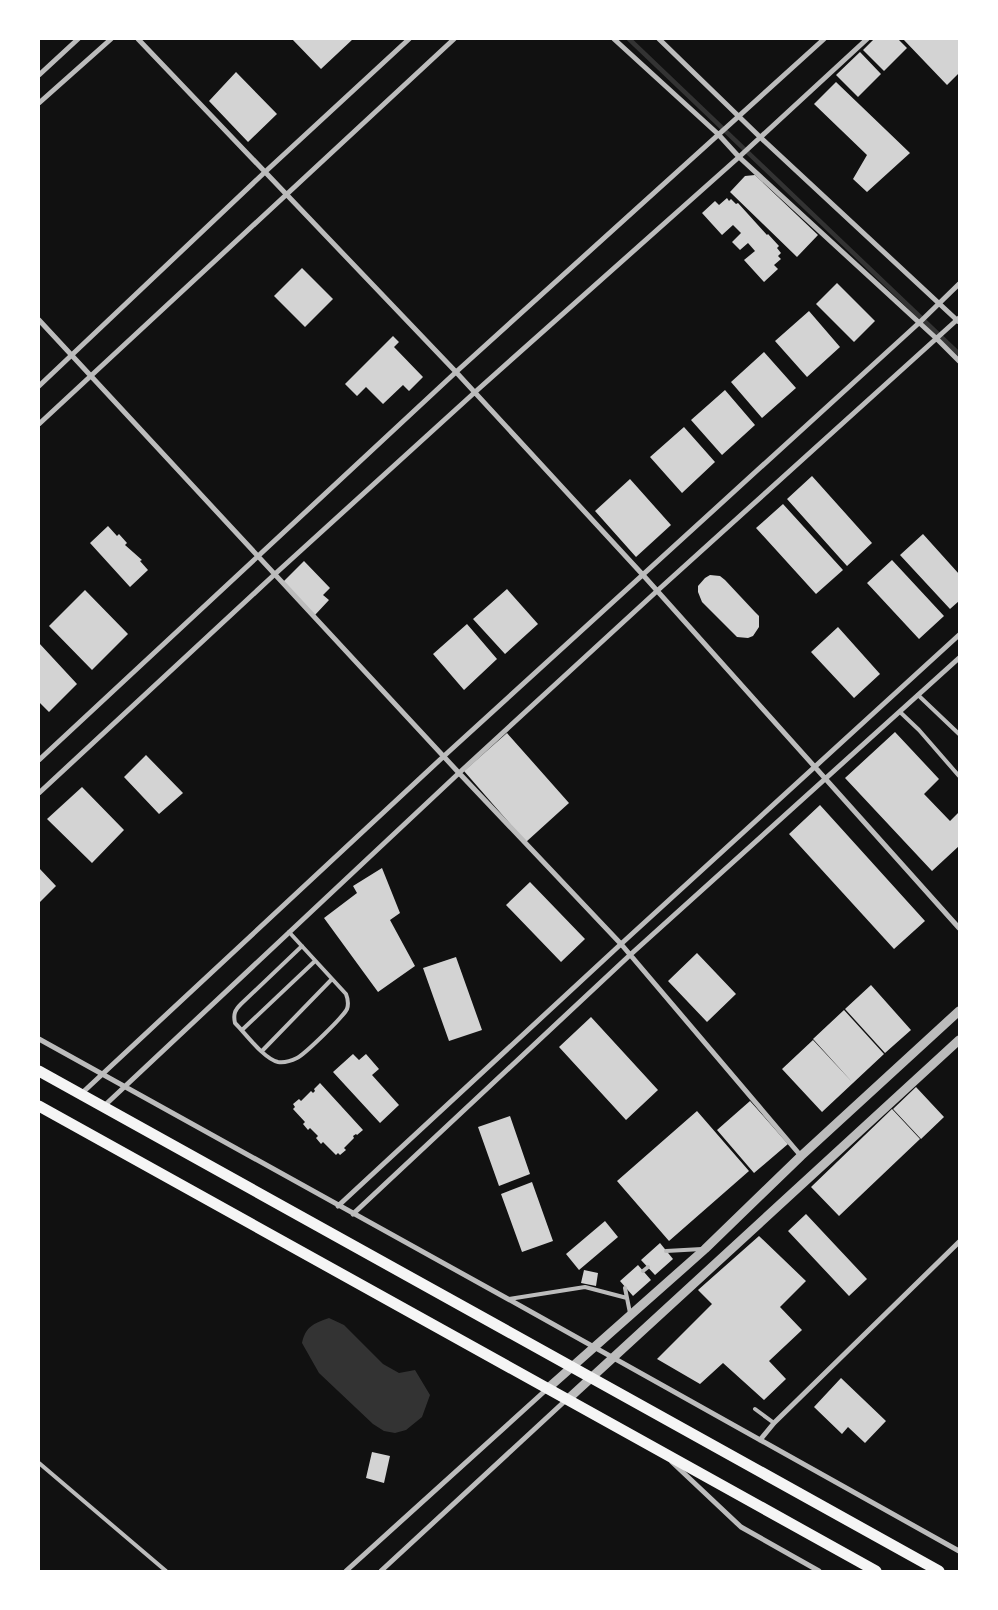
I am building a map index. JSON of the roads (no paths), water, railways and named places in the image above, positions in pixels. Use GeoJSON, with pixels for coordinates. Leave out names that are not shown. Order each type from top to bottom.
{"type":"FeatureCollection","features":[{"type":"Feature","properties":{"kind":"highway"},"geometry":{"type":"LineString","coordinates":[[39,1071],[939,1571]]}},
{"type":"Feature","properties":{"kind":"highway"},"geometry":{"type":"LineString","coordinates":[[39,1106],[876,1571]]}},
{"type":"Feature","properties":{"kind":"street"},"geometry":{"type":"LineString","coordinates":[[39,75],[78,39]]}},
{"type":"Feature","properties":{"kind":"street"},"geometry":{"type":"LineString","coordinates":[[39,103],[111,39]]}},
{"type":"Feature","properties":{"kind":"street"},"geometry":{"type":"LineString","coordinates":[[138,39],[456,372],[643,575],[959,928]]}},
{"type":"Feature","properties":{"kind":"street"},"geometry":{"type":"LineString","coordinates":[[39,386],[408,39]]}},
{"type":"Feature","properties":{"kind":"street"},"geometry":{"type":"LineString","coordinates":[[39,424],[454,39]]}},
{"type":"Feature","properties":{"kind":"street"},"geometry":{"type":"LineString","coordinates":[[614,39],[718,134],[739,157],[921,322],[959,361]]}},
{"type":"Feature","properties":{"kind":"street"},"geometry":{"type":"LineString","coordinates":[[103,1107],[459,773],[958,321],[760,137],[659,39]]}},
{"type":"Feature","properties":{"kind":"street"},"geometry":{"type":"LineString","coordinates":[[39,760],[456,372],[824,39]]}},
{"type":"Feature","properties":{"kind":"street"},"geometry":{"type":"LineString","coordinates":[[39,793],[474,392],[739,157],[867,39]]}},
{"type":"Feature","properties":{"kind":"street"},"geometry":{"type":"LineString","coordinates":[[80,1095],[444,756],[921,322],[959,284]]}},
{"type":"Feature","properties":{"kind":"street"},"geometry":{"type":"LineString","coordinates":[[39,320],[459,773],[621,944],[801,1156]]}},
{"type":"Feature","properties":{"kind":"street"},"geometry":{"type":"LineString","coordinates":[[338,1206],[959,634]]}},
{"type":"Feature","properties":{"kind":"street"},"geometry":{"type":"LineString","coordinates":[[353,1214],[630,955],[959,658]]}},
{"type":"Feature","properties":{"kind":"street"},"geometry":{"type":"LineString","coordinates":[[346,1571],[592,1347],[705,1249],[801,1156],[959,1011]]}},
{"type":"Feature","properties":{"kind":"street"},"geometry":{"type":"LineString","coordinates":[[39,1040],[959,1551]]}},
{"type":"Feature","properties":{"kind":"street"},"geometry":{"type":"LineString","coordinates":[[381,1571],[959,1040]]}},
{"type":"Feature","properties":{"kind":"street"},"geometry":{"type":"LineString","coordinates":[[760,1440],[774,1423],[959,1242]]}},
{"type":"Feature","properties":{"kind":"street"},"geometry":{"type":"LineString","coordinates":[[660,1452],[741,1527],[819,1571]]}},
{"type":"Feature","properties":{"kind":"lane"},"geometry":{"type":"LineString","coordinates":[[918,696],[959,734]]}},
{"type":"Feature","properties":{"kind":"lane"},"geometry":{"type":"LineString","coordinates":[[900,712],[919,730],[959,776]]}},
{"type":"Feature","properties":{"kind":"lane"},"geometry":{"type":"LineString","coordinates":[[288,932],[302,946],[346,994],[348,1002],[347,1008],[341,1017],[299,1057],[287,1062],[277,1062],[268,1058],[235,1023],[234,1016],[236,1010],[302,946]]}},
{"type":"Feature","properties":{"kind":"lane"},"geometry":{"type":"LineString","coordinates":[[242,1030],[315,961]]}},
{"type":"Feature","properties":{"kind":"lane"},"geometry":{"type":"LineString","coordinates":[[262,1051],[332,979]]}},
{"type":"Feature","properties":{"kind":"lane"},"geometry":{"type":"LineString","coordinates":[[666,1251],[705,1249]]}},
{"type":"Feature","properties":{"kind":"lane"},"geometry":{"type":"LineString","coordinates":[[643,1271],[648,1267]]}},
{"type":"Feature","properties":{"kind":"lane"},"geometry":{"type":"LineString","coordinates":[[508,1299],[585,1287],[626,1298]]}},
{"type":"Feature","properties":{"kind":"lane"},"geometry":{"type":"LineString","coordinates":[[626,1288],[626,1298],[631,1314]]}},
{"type":"Feature","properties":{"kind":"lane"},"geometry":{"type":"LineString","coordinates":[[755,1409],[774,1423]]}},
{"type":"Feature","properties":{"kind":"lane"},"geometry":{"type":"LineString","coordinates":[[39,1463],[166,1571]]}},
{"type":"Feature","properties":{"kind":"waterway"},"geometry":{"type":"LineString","coordinates":[[629,39],[959,354]]}}]}
